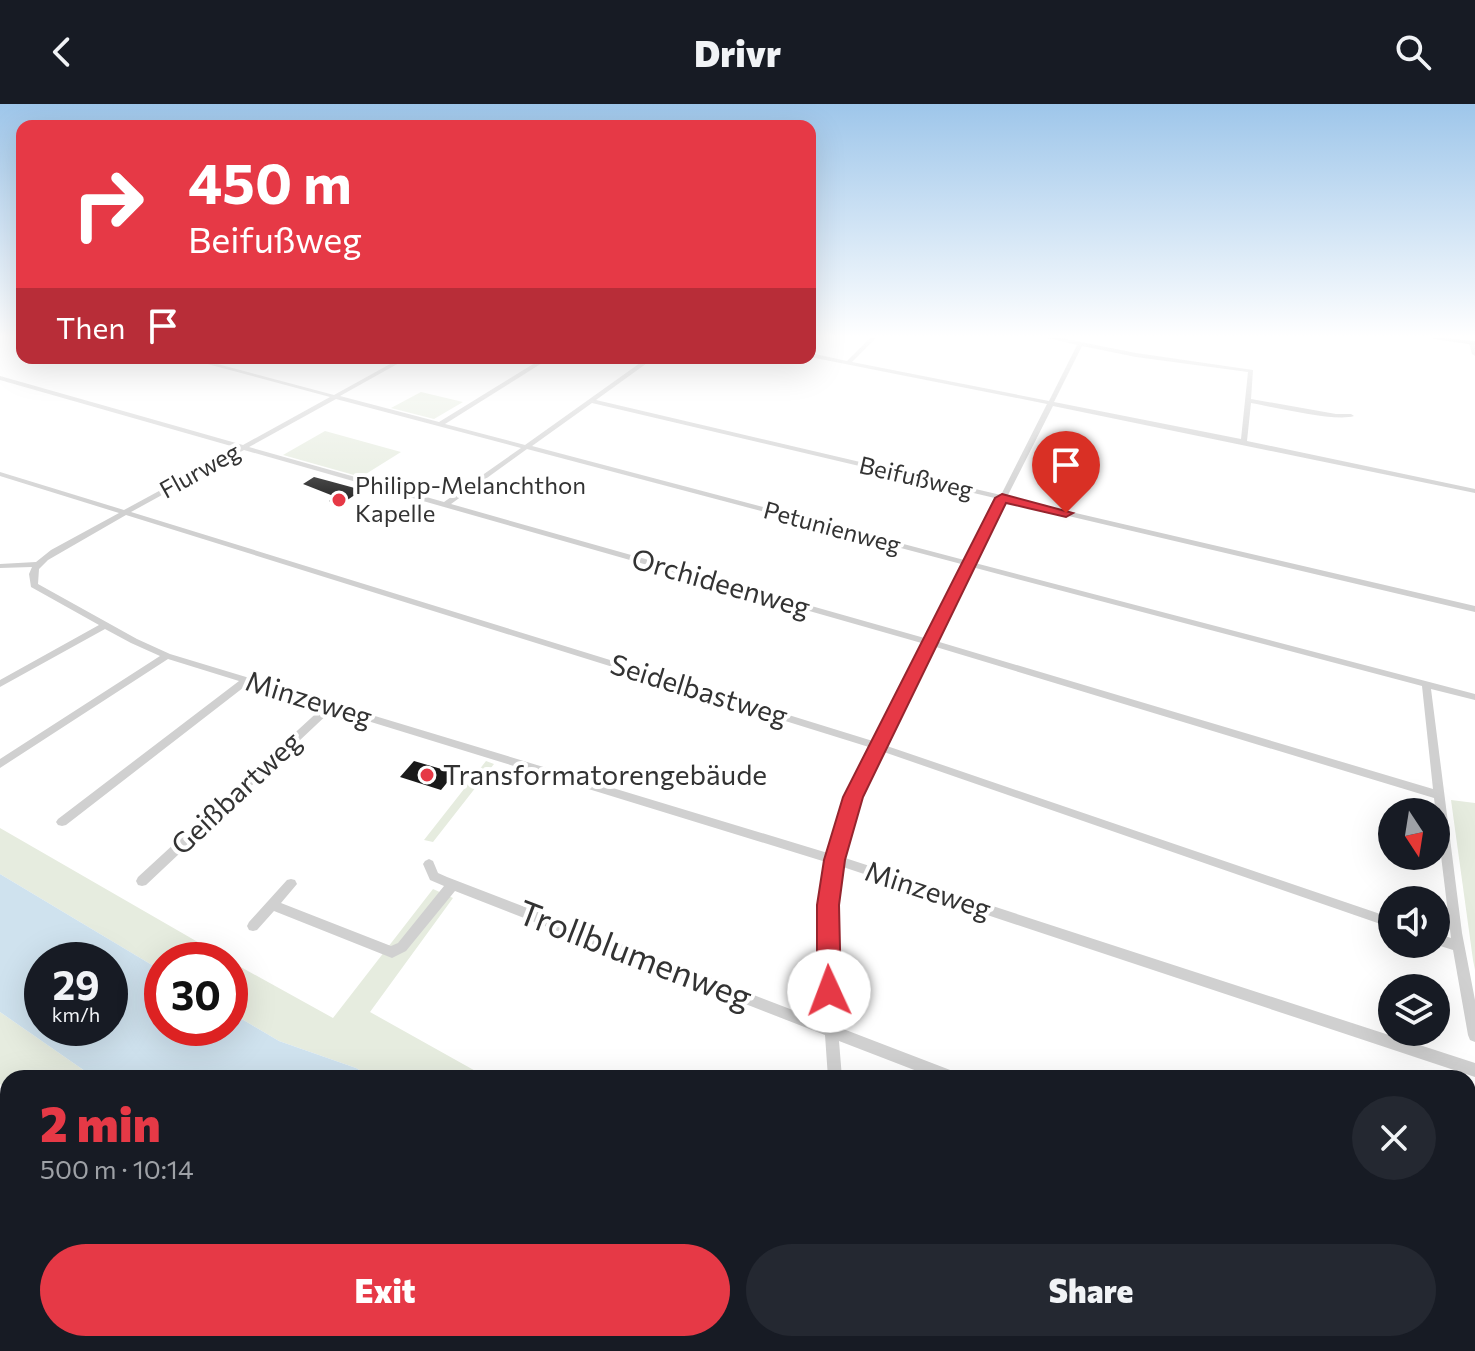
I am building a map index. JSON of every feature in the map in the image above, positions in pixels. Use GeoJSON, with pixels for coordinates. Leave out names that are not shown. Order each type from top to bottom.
{"type":"FeatureCollection","features":[{"type":"Feature","properties":{"kind":"street","name":"Orchideenweg"},"geometry":{"type":"LineString","coordinates":[[60,395],[930,643],[1439,795]]}},
{"type":"Feature","properties":{"kind":"street","name":"Petunienweg"},"geometry":{"type":"LineString","coordinates":[[327,395],[1475,697]]}},
{"type":"Feature","properties":{"kind":"street","name":"Flurweg"},"geometry":{"type":"LineString","coordinates":[[38,564],[125,512],[337,395]]}},
{"type":"Feature","properties":{"kind":"street"},"geometry":{"type":"LineString","coordinates":[[440,424],[487,395]]}},
{"type":"Feature","properties":{"kind":"street"},"geometry":{"type":"LineString","coordinates":[[445,505],[599,395]]}},
{"type":"Feature","properties":{"kind":"street"},"geometry":{"type":"LineString","coordinates":[[1015,395],[1475,491]]}},
{"type":"Feature","properties":{"kind":"street"},"geometry":{"type":"LineString","coordinates":[[834,1070],[827,972],[828,905],[835,860],[853,797],[1054,395]]}},
{"type":"Feature","properties":{"kind":"street"},"geometry":{"type":"LineString","coordinates":[[1244,442],[1250,395]]}},
{"type":"Feature","properties":{"kind":"street","name":"Beifußweg"},"geometry":{"type":"LineString","coordinates":[[591,401],[1475,609]]}},
{"type":"Feature","properties":{"kind":"street"},"geometry":{"type":"LineString","coordinates":[[1250,401],[1332,416],[1351,416]]}},
{"type":"Feature","properties":{"kind":"street","name":"Seidelbastweg"},"geometry":{"type":"LineString","coordinates":[[0,474],[877,746],[1378,918]]}},
{"type":"Feature","properties":{"kind":"street"},"geometry":{"type":"LineString","coordinates":[[0,566],[38,564]]}},
{"type":"Feature","properties":{"kind":"street","name":"Minzeweg"},"geometry":{"type":"LineString","coordinates":[[38,564],[32,573],[34,585],[167,656],[835,860],[1475,1070]]}},
{"type":"Feature","properties":{"kind":"street"},"geometry":{"type":"LineString","coordinates":[[0,684],[105,625]]}},
{"type":"Feature","properties":{"kind":"street"},"geometry":{"type":"LineString","coordinates":[[0,764],[167,656]]}},
{"type":"Feature","properties":{"kind":"street"},"geometry":{"type":"LineString","coordinates":[[62,822],[246,681]]}},
{"type":"Feature","properties":{"kind":"street"},"geometry":{"type":"LineString","coordinates":[[1426,684],[1458,946],[1475,1035]]}},
{"type":"Feature","properties":{"kind":"street","name":"Geißbartweg"},"geometry":{"type":"LineString","coordinates":[[142,881],[330,706]]}},
{"type":"Feature","properties":{"kind":"street","name":"Trollblumenweg"},"geometry":{"type":"LineString","coordinates":[[429,864],[434,876],[452,885],[932,1070]]}},
{"type":"Feature","properties":{"kind":"street"},"geometry":{"type":"LineString","coordinates":[[253,926],[291,884]]}},
{"type":"Feature","properties":{"kind":"street"},"geometry":{"type":"LineString","coordinates":[[271,905],[392,952],[402,947],[452,885]]}},
{"type":"Feature","properties":{"kind":"street"},"geometry":{"type":"LineString","coordinates":[[1450,943],[1458,946]]}},
{"type":"Feature","properties":{"kind":"shaded area"},"geometry":{"type":"Polygon","coordinates":[[[415,395],[434,395],[463,402],[434,419],[391,408],[415,395]]]}},
{"type":"Feature","properties":{"kind":"shaded area"},"geometry":{"type":"Polygon","coordinates":[[[325,431],[401,452],[361,477],[283,455],[325,431]]]}},
{"type":"Feature","properties":{"kind":"shaded area"},"geometry":{"type":"Polygon","coordinates":[[[486,761],[494,764],[433,842],[424,840],[486,761]]]}},
{"type":"Feature","properties":{"kind":"shaded area"},"geometry":{"type":"Polygon","coordinates":[[[1451,800],[1475,803],[1475,970],[1473,960],[1451,800]]]}},
{"type":"Feature","properties":{"kind":"shaded area"},"geometry":{"type":"Polygon","coordinates":[[[0,828],[198,942],[144,942],[144,960],[128,951],[128,942],[114,942],[0,874],[0,828]]]}},
{"type":"Feature","properties":{"kind":"shaded area"},"geometry":{"type":"Polygon","coordinates":[[[433,889],[453,898],[370,1012],[474,1070],[359,1070],[279,1041],[248,1023],[248,971],[333,1018],[433,889]]]}},
{"type":"Feature","properties":{"kind":"shaded area"},"geometry":{"type":"Polygon","coordinates":[[[0,1012],[24,1029],[24,1046],[49,1046],[83,1070],[0,1070],[0,1012]]]}},
{"type":"Feature","properties":{"kind":"water"},"geometry":{"type":"Polygon","coordinates":[[[0,874],[114,942],[24,942],[24,1029],[0,1012],[0,874]]]}},
{"type":"Feature","properties":{"kind":"water"},"geometry":{"type":"Polygon","coordinates":[[[128,951],[144,960],[144,1046],[248,1046],[248,1023],[279,1041],[359,1070],[83,1070],[49,1046],[128,1046],[128,951]]]}},
{"type":"Feature","properties":{"kind":"building"},"geometry":{"type":"Polygon","coordinates":[[[314,477],[362,490],[340,505],[329,501],[336,497],[303,484],[314,477]]]}},
{"type":"Feature","properties":{"kind":"building","name":"Transformatorengebäude"},"geometry":{"type":"Polygon","coordinates":[[[414,761],[455,773],[441,790],[400,777],[414,761]]]}},
{"type":"Feature","properties":{"kind":"place","name":"Philipp-Melanchthon Kapelle"},"geometry":{"type":"Point","coordinates":[339,500]}},
{"type":"Feature","properties":{"kind":"place","name":"Transformatorengebäude"},"geometry":{"type":"Point","coordinates":[427,775]}},
{"type":"Feature","properties":{"kind":"route"},"geometry":{"type":"LineString","coordinates":[[829,991],[828,905],[835,860],[853,797],[877,746],[1002,498],[1066,513]]}}]}
